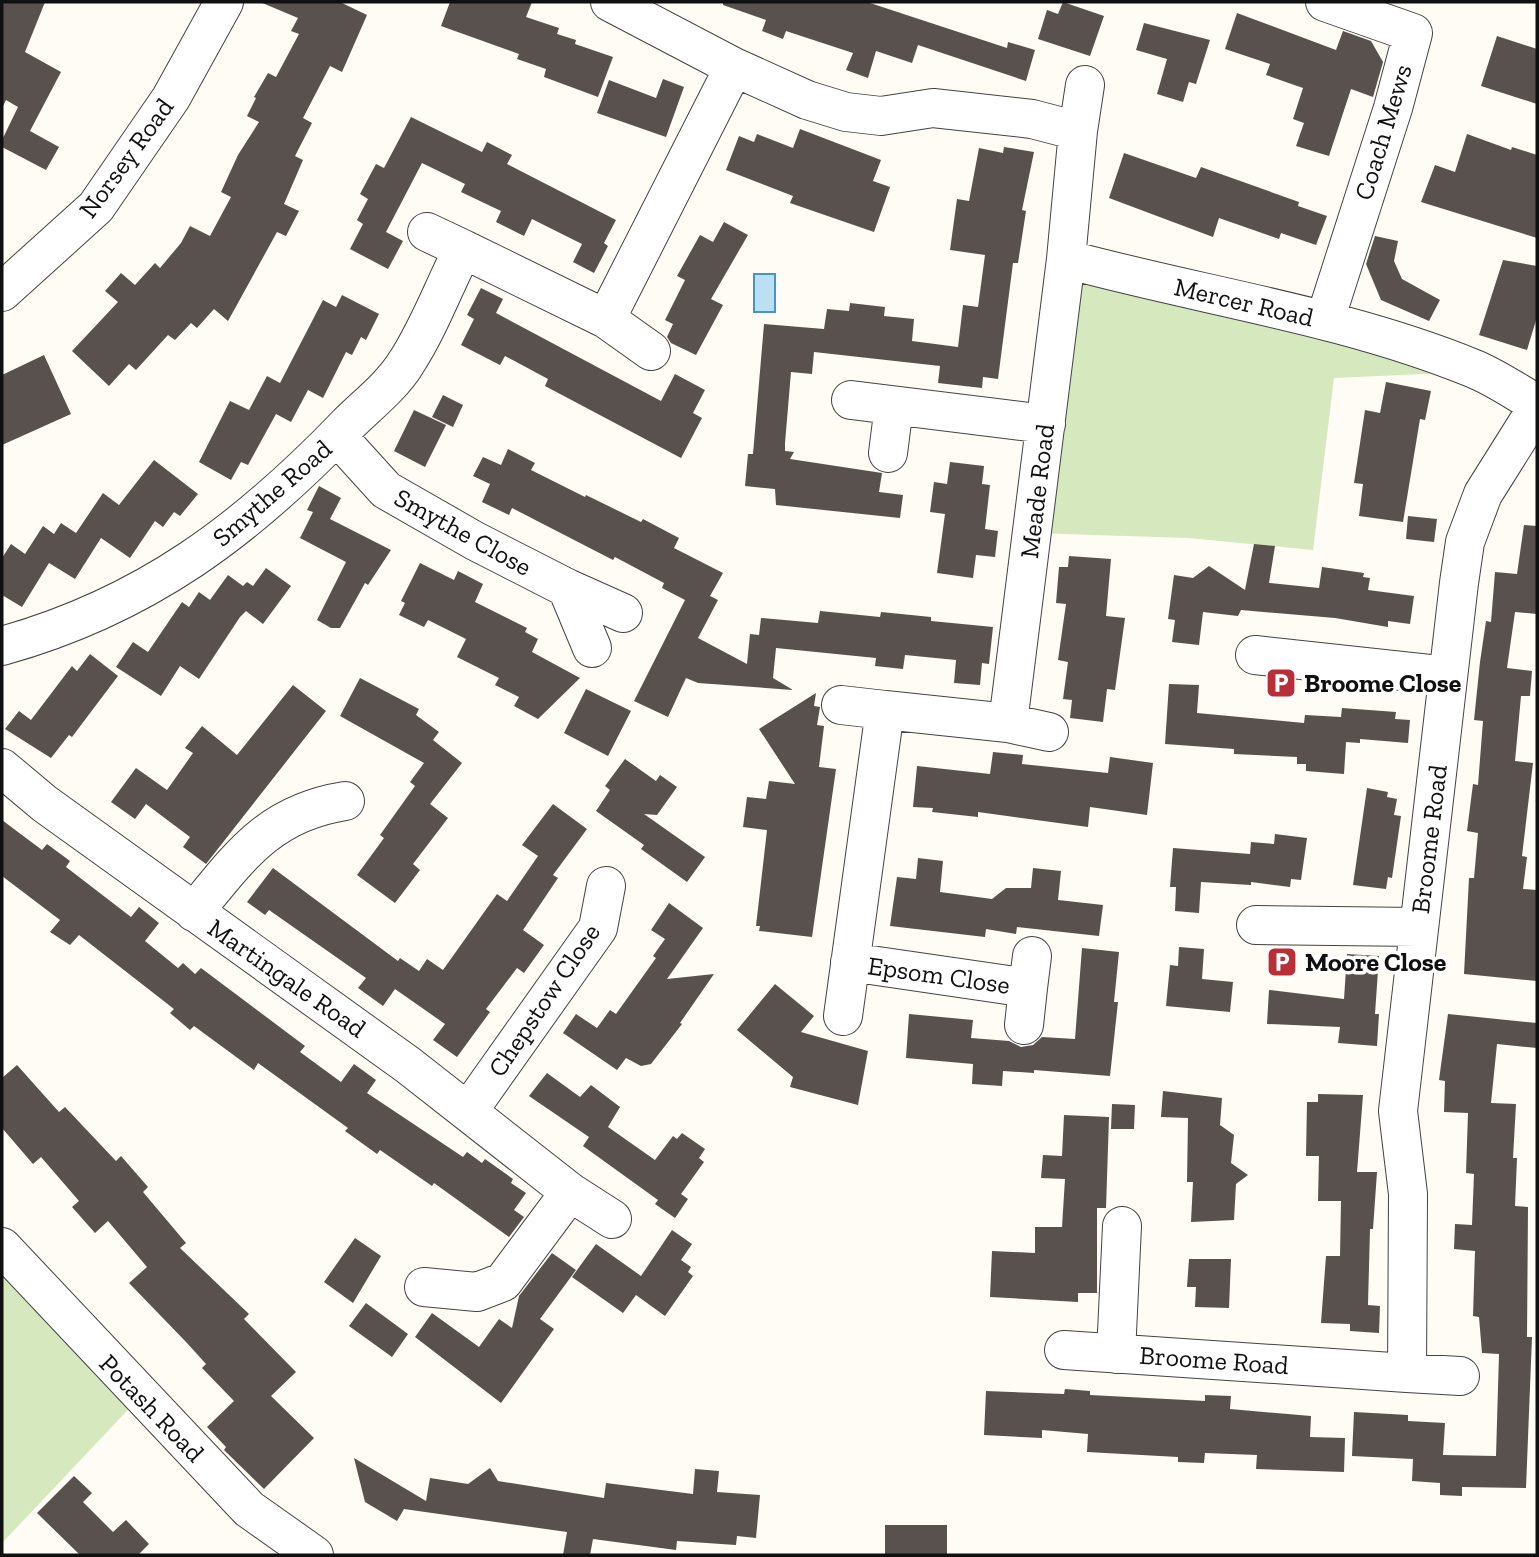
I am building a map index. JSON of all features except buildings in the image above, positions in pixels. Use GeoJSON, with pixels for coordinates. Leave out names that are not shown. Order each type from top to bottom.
{"type":"FeatureCollection","features":[{"type":"Feature","properties":{"kind":"street","name":"Norsey Road"},"geometry":{"type":"LineString","coordinates":[[2,292],[96,207],[171,98],[224,2]]}},
{"type":"Feature","properties":{"kind":"street"},"geometry":{"type":"LineString","coordinates":[[610,2],[734,67],[807,100],[846,112],[881,116],[933,107],[1032,119],[1078,131]]}},
{"type":"Feature","properties":{"kind":"street","name":"Coach Mews"},"geometry":{"type":"LineString","coordinates":[[1325,2],[1413,33],[1393,108],[1325,320]]}},
{"type":"Feature","properties":{"kind":"street"},"geometry":{"type":"LineString","coordinates":[[606,319],[734,67]]}},
{"type":"Feature","properties":{"kind":"street"},"geometry":{"type":"LineString","coordinates":[[1066,259],[1085,85]]}},
{"type":"Feature","properties":{"kind":"street"},"geometry":{"type":"LineString","coordinates":[[427,232],[606,319],[651,351]]}},
{"type":"Feature","properties":{"kind":"street","name":"Smythe Road"},"geometry":{"type":"LineString","coordinates":[[2,646],[54,631],[128,598],[188,564],[275,495],[406,365],[463,249]]}},
{"type":"Feature","properties":{"kind":"street","name":"Mercer Road"},"geometry":{"type":"LineString","coordinates":[[1066,259],[1130,277],[1325,320],[1475,368],[1537,406]]}},
{"type":"Feature","properties":{"kind":"street","name":"Meade Road"},"geometry":{"type":"LineString","coordinates":[[1008,723],[1066,259]]}},
{"type":"Feature","properties":{"kind":"street"},"geometry":{"type":"LineString","coordinates":[[850,400],[1046,424]]}},
{"type":"Feature","properties":{"kind":"street"},"geometry":{"type":"LineString","coordinates":[[888,453],[894,406]]}},
{"type":"Feature","properties":{"kind":"street","name":"Broome Road"},"geometry":{"type":"LineString","coordinates":[[1407,1373],[1408,1194],[1398,1111],[1465,542],[1483,494],[1537,406]]}},
{"type":"Feature","properties":{"kind":"street","name":"Smythe Close"},"geometry":{"type":"LineString","coordinates":[[337,436],[386,490],[475,541],[623,613]]}},
{"type":"Feature","properties":{"kind":"street"},"geometry":{"type":"LineString","coordinates":[[567,588],[593,648]]}},
{"type":"Feature","properties":{"kind":"street"},"geometry":{"type":"LineString","coordinates":[[1255,655],[1448,676]]}},
{"type":"Feature","properties":{"kind":"street"},"geometry":{"type":"LineString","coordinates":[[841,705],[1008,723],[1049,732]]}},
{"type":"Feature","properties":{"kind":"street"},"geometry":{"type":"LineString","coordinates":[[843,1016],[885,709]]}},
{"type":"Feature","properties":{"kind":"street","name":"Martingale Road"},"geometry":{"type":"LineString","coordinates":[[2,768],[45,804],[470,1110],[570,1192],[612,1219]]}},
{"type":"Feature","properties":{"kind":"street"},"geometry":{"type":"LineString","coordinates":[[194,912],[250,844],[284,819],[314,806],[345,801]]}},
{"type":"Feature","properties":{"kind":"street","name":"Chepstow Close"},"geometry":{"type":"LineString","coordinates":[[470,1110],[598,928],[606,886]]}},
{"type":"Feature","properties":{"kind":"street"},"geometry":{"type":"LineString","coordinates":[[1256,925],[1418,927]]}},
{"type":"Feature","properties":{"kind":"street","name":"Epsom Close"},"geometry":{"type":"LineString","coordinates":[[850,962],[1028,990]]}},
{"type":"Feature","properties":{"kind":"street"},"geometry":{"type":"LineString","coordinates":[[424,1287],[477,1292],[503,1282],[570,1192]]}},
{"type":"Feature","properties":{"kind":"street"},"geometry":{"type":"LineString","coordinates":[[1116,1354],[1122,1226]]}},
{"type":"Feature","properties":{"kind":"street","name":"Potash Road"},"geometry":{"type":"LineString","coordinates":[[2,1247],[248,1508],[314,1555]]}},
{"type":"Feature","properties":{"kind":"street","name":"Broome Road"},"geometry":{"type":"LineString","coordinates":[[1064,1350],[1460,1376]]}},
{"type":"Feature","properties":{"kind":"green space"},"geometry":{"type":"Polygon","coordinates":[[[1066,259],[1445,373],[1334,378],[1313,550],[1188,538],[1033,533],[1066,259]]]}},
{"type":"Feature","properties":{"kind":"green space"},"geometry":{"type":"Polygon","coordinates":[[[2,1249],[141,1396],[2,1543],[2,1249]]]}},
{"type":"Feature","properties":{"kind":"water"},"geometry":{"type":"Polygon","coordinates":[[[754,274],[775,274],[775,312],[754,312],[754,274]]]}},
{"type":"Feature","properties":{"kind":"place","name":"Broome Close"},"geometry":{"type":"Point","coordinates":[1281,683]}},
{"type":"Feature","properties":{"kind":"place","name":"Moore Close"},"geometry":{"type":"Point","coordinates":[1282,962]}}]}
